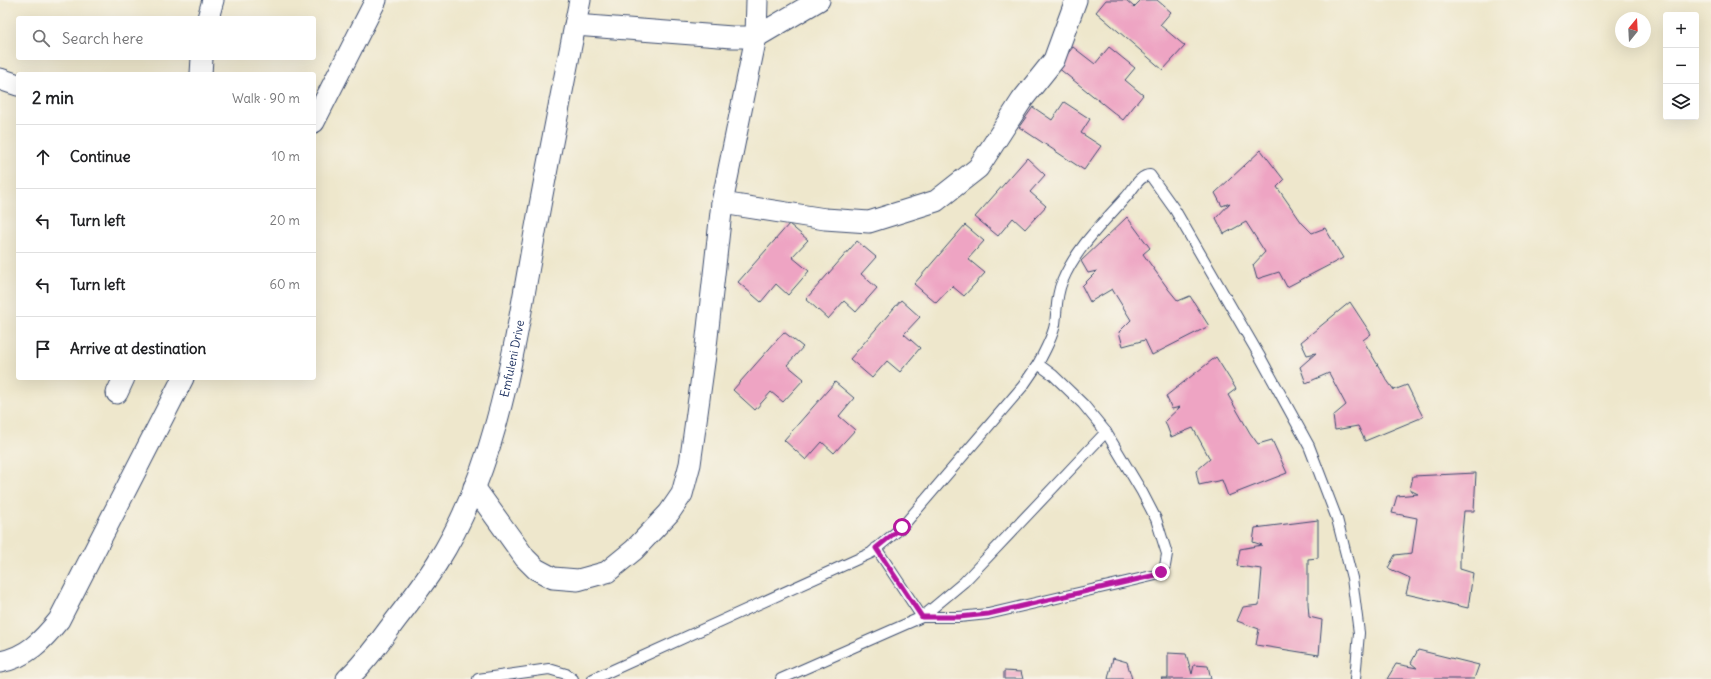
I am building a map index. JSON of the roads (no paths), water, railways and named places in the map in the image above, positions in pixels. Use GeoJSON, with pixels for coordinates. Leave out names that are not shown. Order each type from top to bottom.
{"type":"FeatureCollection","features":[{"type":"Feature","properties":{"kind":"street"},"geometry":{"type":"LineString","coordinates":[[209,16],[213,0]]}},
{"type":"Feature","properties":{"kind":"street"},"geometry":{"type":"LineString","coordinates":[[316,118],[376,0]]}},
{"type":"Feature","properties":{"kind":"street","name":"Emfuleni Drive"},"geometry":{"type":"LineString","coordinates":[[347,679],[383,638],[437,563],[458,524],[474,487],[493,433],[513,353],[551,143],[580,0]]}},
{"type":"Feature","properties":{"kind":"street"},"geometry":{"type":"LineString","coordinates":[[474,487],[525,558],[536,569],[553,578],[578,580],[607,572],[634,550],[668,513],[682,494],[690,464],[705,355],[722,203],[756,37],[757,0]]}},
{"type":"Feature","properties":{"kind":"street"},"geometry":{"type":"LineString","coordinates":[[575,25],[732,38],[756,37],[819,0]]}},
{"type":"Feature","properties":{"kind":"street"},"geometry":{"type":"LineString","coordinates":[[722,203],[825,218],[869,222],[936,201],[978,168],[1022,100],[1054,60],[1076,0]]}},
{"type":"Feature","properties":{"kind":"street"},"geometry":{"type":"LineString","coordinates":[[201,72],[202,60]]}},
{"type":"Feature","properties":{"kind":"street"},"geometry":{"type":"LineString","coordinates":[[0,79],[16,84]]}},
{"type":"Feature","properties":{"kind":"street"},"geometry":{"type":"LineString","coordinates":[[0,662],[12,659],[28,651],[45,637],[59,620],[182,380]]}},
{"type":"Feature","properties":{"kind":"lane"},"geometry":{"type":"LineString","coordinates":[[593,679],[856,560],[876,548],[902,527],[1023,386],[1038,364],[1055,326],[1056,303],[1061,283],[1073,260],[1087,240],[1128,195],[1140,179],[1144,176],[1150,175],[1175,210],[1259,355],[1309,446],[1337,519],[1352,578],[1359,633],[1355,679]]}},
{"type":"Feature","properties":{"kind":"lane"},"geometry":{"type":"LineString","coordinates":[[922,617],[959,617],[988,614],[1156,575],[1161,572],[1165,566],[1167,554],[1156,519],[1106,432],[1084,404],[1053,375],[1038,364]]}},
{"type":"Feature","properties":{"kind":"lane"},"geometry":{"type":"LineString","coordinates":[[781,679],[922,617],[964,582],[1106,432]]}},
{"type":"Feature","properties":{"kind":"lane"},"geometry":{"type":"LineString","coordinates":[[876,548],[922,617]]}},
{"type":"Feature","properties":{"kind":"lane"},"geometry":{"type":"LineString","coordinates":[[478,679],[549,669],[566,674],[574,679]]}}]}
